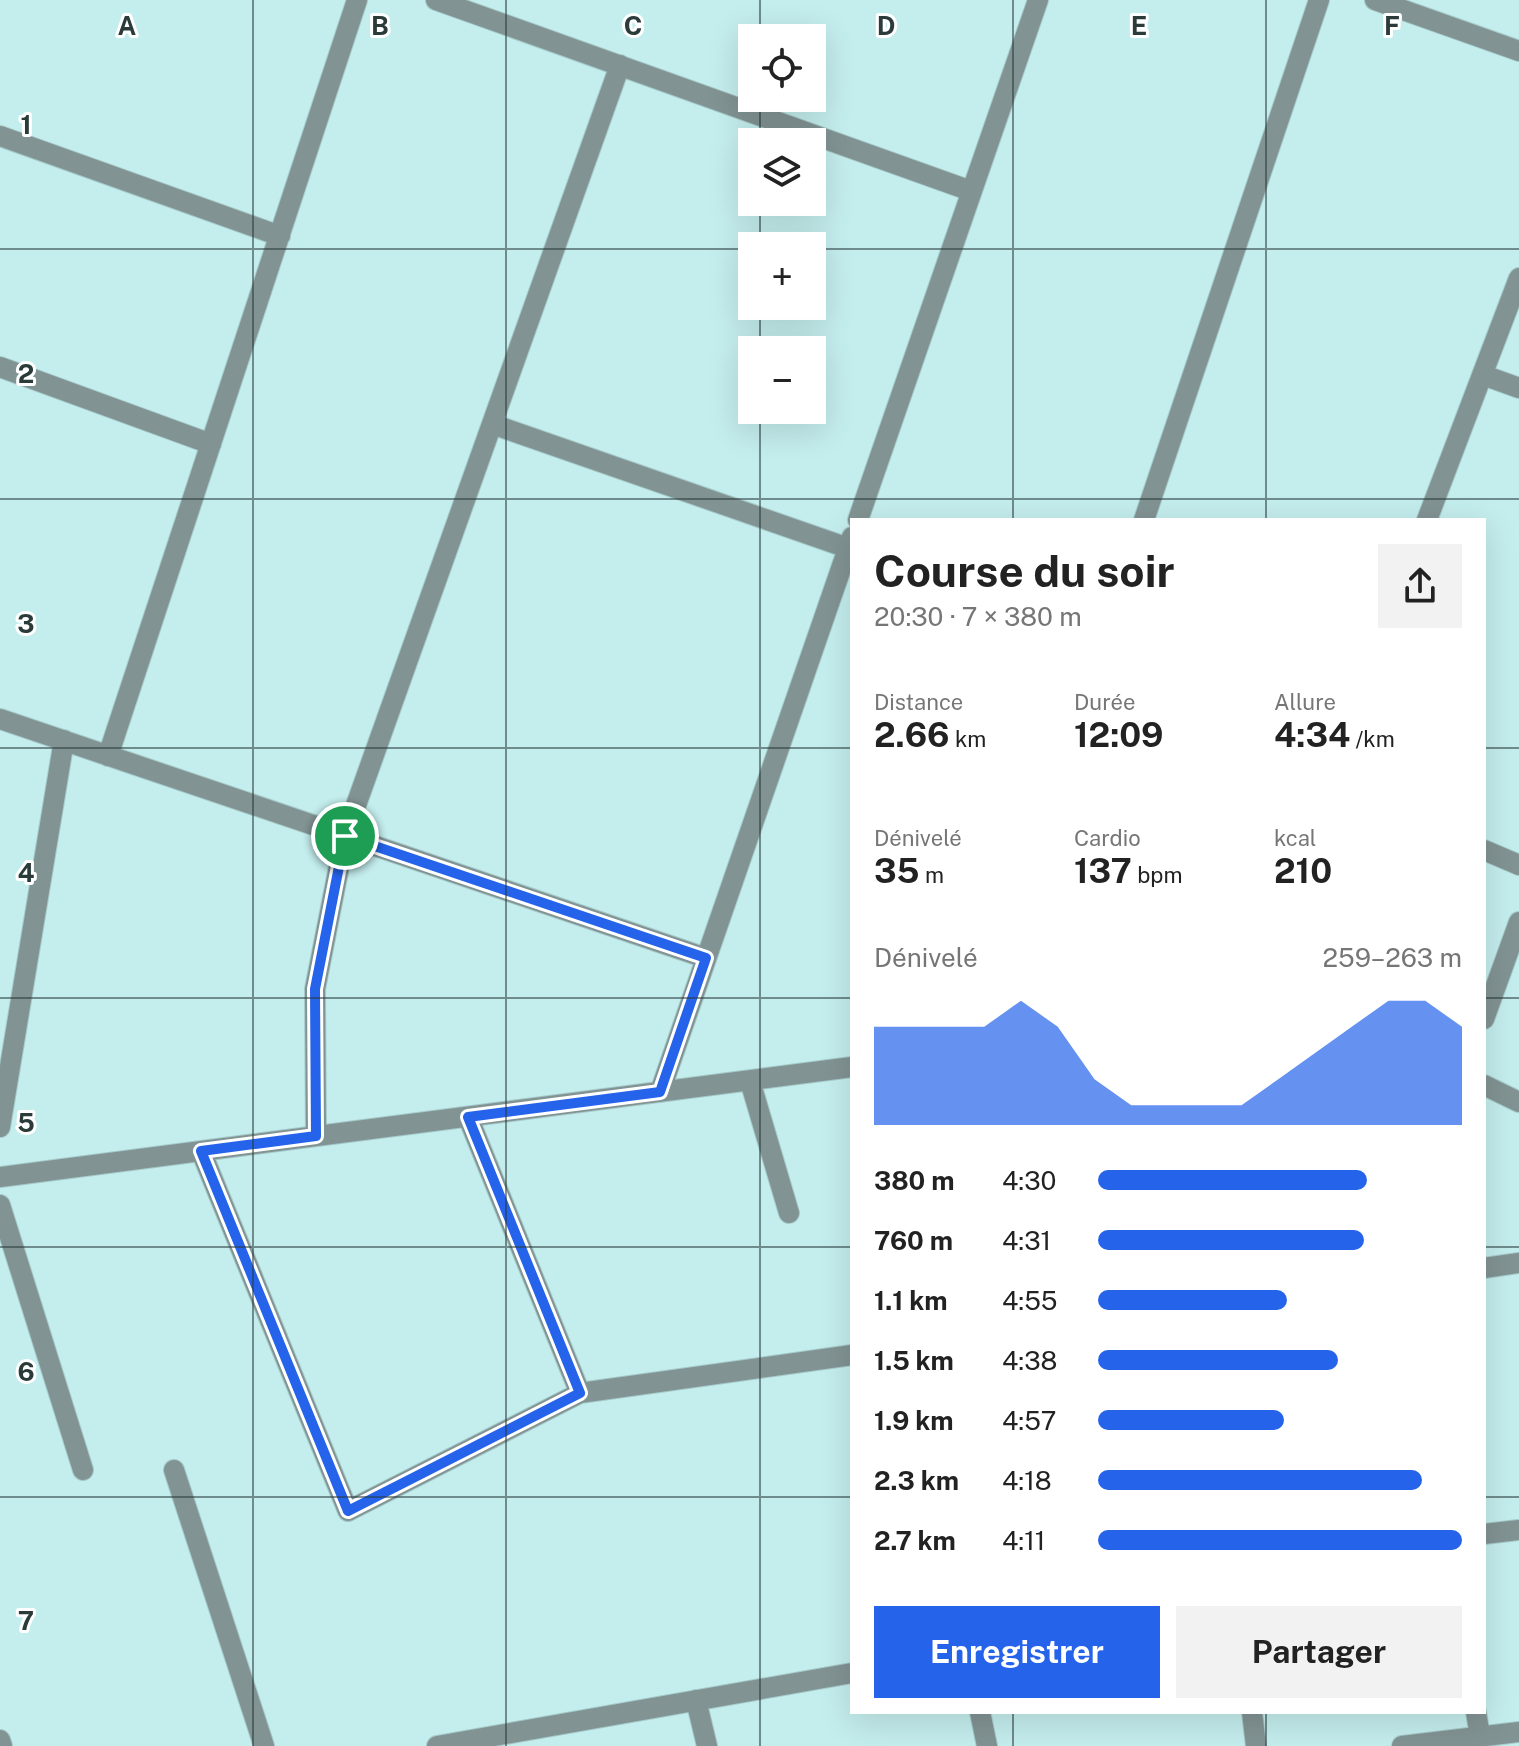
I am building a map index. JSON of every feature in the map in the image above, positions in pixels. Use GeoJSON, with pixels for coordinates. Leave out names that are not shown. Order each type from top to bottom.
{"type":"FeatureCollection","features":[{"type":"Feature","properties":{"kind":"street"},"geometry":{"type":"LineString","coordinates":[[108,756],[357,0]]}},
{"type":"Feature","properties":{"kind":"street"},"geometry":{"type":"LineString","coordinates":[[436,0],[971,191]]}},
{"type":"Feature","properties":{"kind":"street"},"geometry":{"type":"LineString","coordinates":[[859,518],[1038,0]]}},
{"type":"Feature","properties":{"kind":"street"},"geometry":{"type":"LineString","coordinates":[[1145,518],[1319,0]]}},
{"type":"Feature","properties":{"kind":"street"},"geometry":{"type":"LineString","coordinates":[[1375,0],[1519,51]]}},
{"type":"Feature","properties":{"kind":"street"},"geometry":{"type":"LineString","coordinates":[[316,1136],[315,989],[345,836],[620,65]]}},
{"type":"Feature","properties":{"kind":"street"},"geometry":{"type":"LineString","coordinates":[[0,136],[280,236]]}},
{"type":"Feature","properties":{"kind":"street"},"geometry":{"type":"LineString","coordinates":[[1428,518],[1519,278]]}},
{"type":"Feature","properties":{"kind":"street"},"geometry":{"type":"LineString","coordinates":[[0,367],[211,444]]}},
{"type":"Feature","properties":{"kind":"street"},"geometry":{"type":"LineString","coordinates":[[1483,375],[1519,388]]}},
{"type":"Feature","properties":{"kind":"street"},"geometry":{"type":"LineString","coordinates":[[492,424],[850,542],[660,1092]]}},
{"type":"Feature","properties":{"kind":"street"},"geometry":{"type":"LineString","coordinates":[[0,719],[706,958]]}},
{"type":"Feature","properties":{"kind":"street"},"geometry":{"type":"LineString","coordinates":[[0,1127],[64,740]]}},
{"type":"Feature","properties":{"kind":"street"},"geometry":{"type":"LineString","coordinates":[[1486,851],[1519,865]]}},
{"type":"Feature","properties":{"kind":"street"},"geometry":{"type":"LineString","coordinates":[[1486,1013],[1519,922]]}},
{"type":"Feature","properties":{"kind":"street"},"geometry":{"type":"LineString","coordinates":[[0,1177],[850,1067]]}},
{"type":"Feature","properties":{"kind":"street"},"geometry":{"type":"LineString","coordinates":[[750,1081],[789,1213]]}},
{"type":"Feature","properties":{"kind":"street"},"geometry":{"type":"LineString","coordinates":[[1486,1086],[1519,1102]]}},
{"type":"Feature","properties":{"kind":"street"},"geometry":{"type":"LineString","coordinates":[[468,1117],[580,1393]]}},
{"type":"Feature","properties":{"kind":"street"},"geometry":{"type":"LineString","coordinates":[[201,1151],[348,1511],[580,1393],[850,1355]]}},
{"type":"Feature","properties":{"kind":"street"},"geometry":{"type":"LineString","coordinates":[[0,1205],[83,1470]]}},
{"type":"Feature","properties":{"kind":"street"},"geometry":{"type":"LineString","coordinates":[[1486,1268],[1519,1263]]}},
{"type":"Feature","properties":{"kind":"street"},"geometry":{"type":"LineString","coordinates":[[174,1470],[264,1746]]}},
{"type":"Feature","properties":{"kind":"street"},"geometry":{"type":"LineString","coordinates":[[1486,1534],[1519,1530]]}},
{"type":"Feature","properties":{"kind":"street"},"geometry":{"type":"LineString","coordinates":[[437,1746],[850,1673]]}},
{"type":"Feature","properties":{"kind":"street"},"geometry":{"type":"LineString","coordinates":[[696,1700],[707,1746]]}},
{"type":"Feature","properties":{"kind":"street"},"geometry":{"type":"LineString","coordinates":[[980,1714],[987,1746]]}},
{"type":"Feature","properties":{"kind":"street"},"geometry":{"type":"LineString","coordinates":[[1252,1714],[1256,1746]]}},
{"type":"Feature","properties":{"kind":"street"},"geometry":{"type":"LineString","coordinates":[[1476,1714],[1480,1736]]}},
{"type":"Feature","properties":{"kind":"street"},"geometry":{"type":"LineString","coordinates":[[1402,1746],[1519,1732]]}},
{"type":"Feature","properties":{"kind":"route"},"geometry":{"type":"LineString","coordinates":[[345,836],[706,958],[660,1092],[468,1117],[580,1393],[348,1511],[201,1151],[316,1136],[315,989],[345,836]]}}]}
